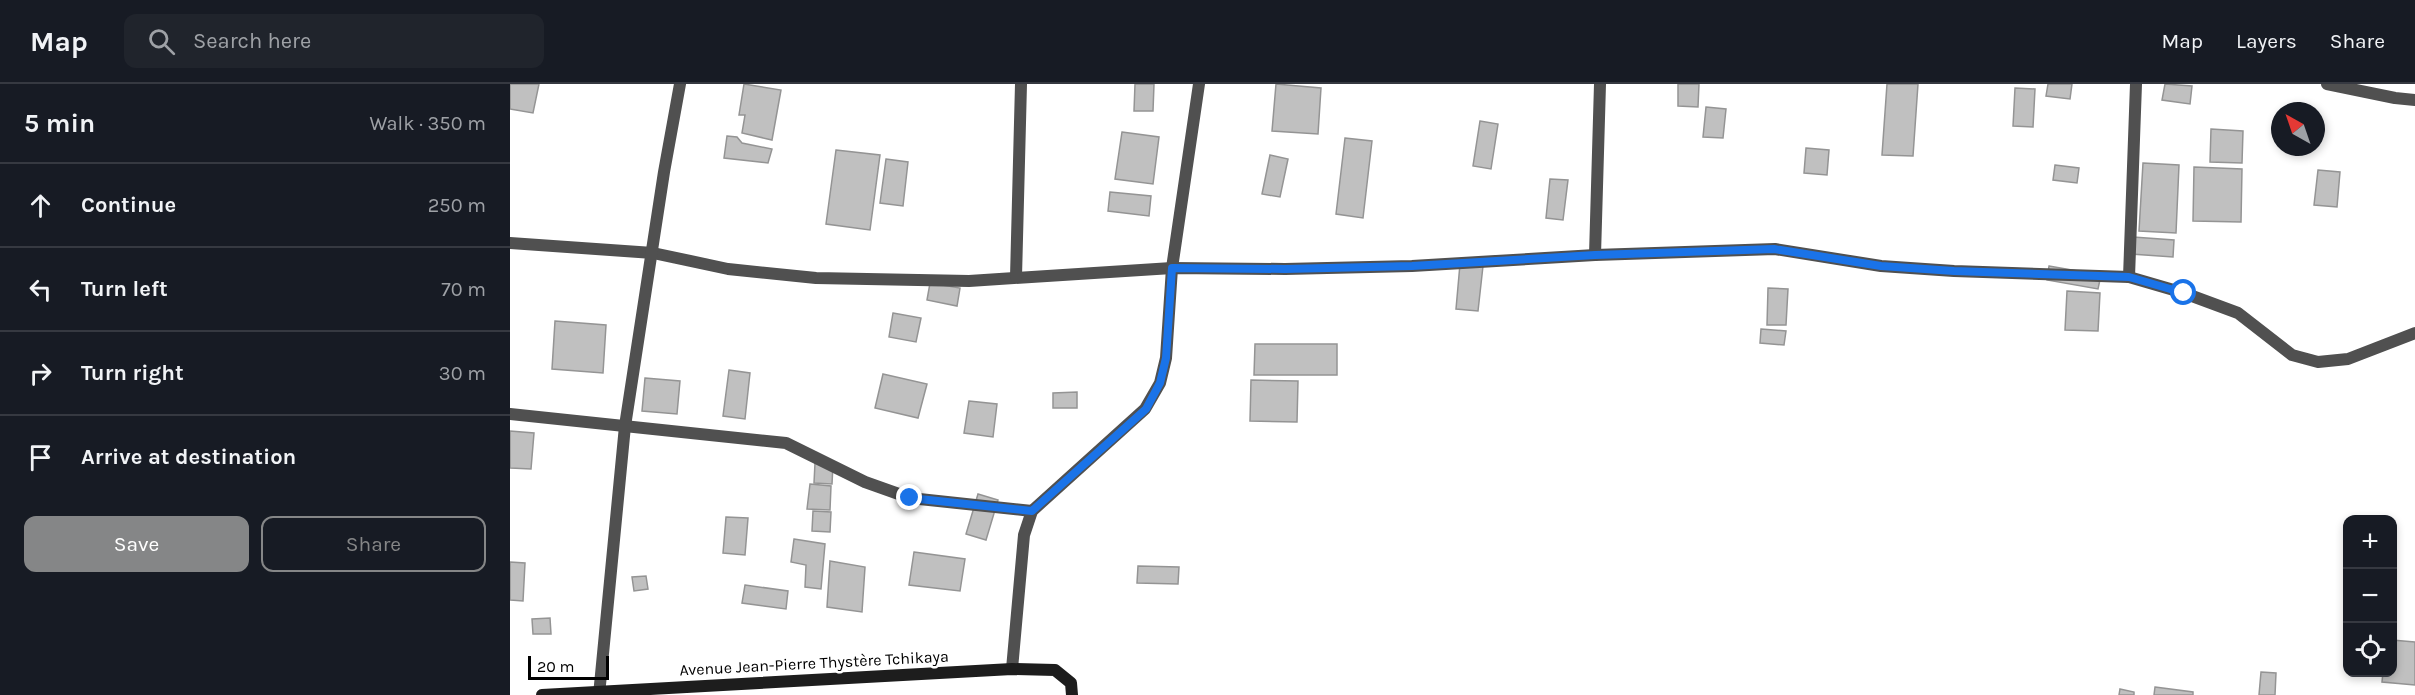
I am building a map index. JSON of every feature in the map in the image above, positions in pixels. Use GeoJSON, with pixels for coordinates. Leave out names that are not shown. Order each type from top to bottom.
{"type":"FeatureCollection","features":[{"type":"Feature","properties":{"kind":"street"},"geometry":{"type":"LineString","coordinates":[[599,693],[625,426],[664,172],[680,84]]}},
{"type":"Feature","properties":{"kind":"street"},"geometry":{"type":"LineString","coordinates":[[1016,277],[1021,84]]}},
{"type":"Feature","properties":{"kind":"street"},"geometry":{"type":"LineString","coordinates":[[1012,669],[1024,535],[1032,511],[1146,409],[1160,383],[1166,358],[1172,268],[1199,84]]}},
{"type":"Feature","properties":{"kind":"street"},"geometry":{"type":"LineString","coordinates":[[1595,255],[1600,84]]}},
{"type":"Feature","properties":{"kind":"street"},"geometry":{"type":"LineString","coordinates":[[2129,277],[2136,84]]}},
{"type":"Feature","properties":{"kind":"street"},"geometry":{"type":"LineString","coordinates":[[2327,84],[2415,100]]}},
{"type":"Feature","properties":{"kind":"street"},"geometry":{"type":"LineString","coordinates":[[510,243],[653,253],[728,269],[816,278],[969,281],[1172,268],[1285,269],[1412,266],[1595,255],[1774,249],[1881,266],[2129,277],[2184,293],[2238,313],[2292,355],[2318,362],[2348,359],[2415,333]]}},
{"type":"Feature","properties":{"kind":"street"},"geometry":{"type":"LineString","coordinates":[[510,414],[786,443],[865,482],[910,498],[1032,511]]}},
{"type":"Feature","properties":{"kind":"street","name":"Avenue Jean-Pierre Thystère Tchikaya"},"geometry":{"type":"LineString","coordinates":[[542,695],[1012,669],[1056,670],[1071,683],[1072,695]]}},
{"type":"Feature","properties":{"kind":"building"},"geometry":{"type":"Polygon","coordinates":[[[510,84],[539,84],[533,113],[510,109],[510,84]]]}},
{"type":"Feature","properties":{"kind":"building"},"geometry":{"type":"Polygon","coordinates":[[[744,84],[781,90],[772,140],[742,133],[745,115],[739,115],[744,84]]]}},
{"type":"Feature","properties":{"kind":"building"},"geometry":{"type":"Polygon","coordinates":[[[1135,84],[1154,84],[1153,111],[1134,111],[1135,84]]]}},
{"type":"Feature","properties":{"kind":"building"},"geometry":{"type":"Polygon","coordinates":[[[1276,84],[1321,88],[1318,134],[1272,131],[1276,84]]]}},
{"type":"Feature","properties":{"kind":"building"},"geometry":{"type":"Polygon","coordinates":[[[1678,84],[1699,84],[1698,107],[1678,106],[1678,84]]]}},
{"type":"Feature","properties":{"kind":"building"},"geometry":{"type":"Polygon","coordinates":[[[1887,84],[1918,84],[1913,156],[1882,155],[1887,84]]]}},
{"type":"Feature","properties":{"kind":"building"},"geometry":{"type":"Polygon","coordinates":[[[2048,84],[2072,84],[2070,99],[2046,96],[2048,84]]]}},
{"type":"Feature","properties":{"kind":"building"},"geometry":{"type":"Polygon","coordinates":[[[2165,84],[2192,86],[2190,104],[2162,100],[2165,84]]]}},
{"type":"Feature","properties":{"kind":"building"},"geometry":{"type":"Polygon","coordinates":[[[2015,88],[2035,89],[2033,127],[2013,126],[2015,88]]]}},
{"type":"Feature","properties":{"kind":"building"},"geometry":{"type":"Polygon","coordinates":[[[1706,107],[1726,109],[1723,138],[1703,137],[1706,107]]]}},
{"type":"Feature","properties":{"kind":"building"},"geometry":{"type":"Polygon","coordinates":[[[1480,121],[1498,124],[1491,169],[1473,166],[1480,121]]]}},
{"type":"Feature","properties":{"kind":"building"},"geometry":{"type":"Polygon","coordinates":[[[2211,129],[2243,131],[2242,163],[2210,162],[2211,129]]]}},
{"type":"Feature","properties":{"kind":"building"},"geometry":{"type":"Polygon","coordinates":[[[1122,132],[1159,137],[1153,184],[1115,179],[1122,132]]]}},
{"type":"Feature","properties":{"kind":"building"},"geometry":{"type":"Polygon","coordinates":[[[727,136],[737,137],[742,143],[772,149],[768,163],[724,158],[727,136]]]}},
{"type":"Feature","properties":{"kind":"building"},"geometry":{"type":"Polygon","coordinates":[[[1345,138],[1372,141],[1363,218],[1336,214],[1345,138]]]}},
{"type":"Feature","properties":{"kind":"building"},"geometry":{"type":"Polygon","coordinates":[[[1806,148],[1829,150],[1827,175],[1804,173],[1806,148]]]}},
{"type":"Feature","properties":{"kind":"building"},"geometry":{"type":"Polygon","coordinates":[[[836,150],[880,155],[870,230],[826,224],[836,150]]]}},
{"type":"Feature","properties":{"kind":"building"},"geometry":{"type":"Polygon","coordinates":[[[1270,155],[1288,159],[1280,197],[1262,194],[1270,155]]]}},
{"type":"Feature","properties":{"kind":"building"},"geometry":{"type":"Polygon","coordinates":[[[886,159],[908,162],[903,206],[880,203],[886,159]]]}},
{"type":"Feature","properties":{"kind":"building"},"geometry":{"type":"Polygon","coordinates":[[[2143,163],[2179,165],[2176,233],[2139,231],[2143,163]]]}},
{"type":"Feature","properties":{"kind":"building"},"geometry":{"type":"Polygon","coordinates":[[[2055,165],[2079,168],[2077,183],[2053,180],[2055,165]]]}},
{"type":"Feature","properties":{"kind":"building"},"geometry":{"type":"Polygon","coordinates":[[[2194,167],[2242,169],[2241,222],[2193,221],[2194,167]]]}},
{"type":"Feature","properties":{"kind":"building"},"geometry":{"type":"Polygon","coordinates":[[[2318,170],[2340,172],[2337,207],[2314,205],[2318,170]]]}},
{"type":"Feature","properties":{"kind":"building"},"geometry":{"type":"Polygon","coordinates":[[[1550,179],[1568,180],[1563,220],[1546,218],[1550,179]]]}},
{"type":"Feature","properties":{"kind":"building"},"geometry":{"type":"Polygon","coordinates":[[[1110,192],[1151,196],[1149,216],[1108,211],[1110,192]]]}},
{"type":"Feature","properties":{"kind":"building"},"geometry":{"type":"Polygon","coordinates":[[[2133,237],[2174,240],[2173,257],[2131,254],[2133,237]]]}},
{"type":"Feature","properties":{"kind":"building"},"geometry":{"type":"Polygon","coordinates":[[[1460,264],[1483,266],[1478,311],[1456,309],[1460,264]]]}},
{"type":"Feature","properties":{"kind":"building"},"geometry":{"type":"Polygon","coordinates":[[[2049,266],[2101,275],[2098,289],[2047,280],[2049,266]]]}},
{"type":"Feature","properties":{"kind":"building"},"geometry":{"type":"Polygon","coordinates":[[[930,283],[960,288],[957,306],[927,300],[930,283]]]}},
{"type":"Feature","properties":{"kind":"building"},"geometry":{"type":"Polygon","coordinates":[[[1768,288],[1788,289],[1786,325],[1767,325],[1768,288]]]}},
{"type":"Feature","properties":{"kind":"building"},"geometry":{"type":"Polygon","coordinates":[[[2067,291],[2100,293],[2098,331],[2065,330],[2067,291]]]}},
{"type":"Feature","properties":{"kind":"building"},"geometry":{"type":"Polygon","coordinates":[[[893,313],[921,318],[916,342],[889,337],[893,313]]]}},
{"type":"Feature","properties":{"kind":"building"},"geometry":{"type":"Polygon","coordinates":[[[555,321],[606,325],[603,373],[552,369],[555,321]]]}},
{"type":"Feature","properties":{"kind":"building"},"geometry":{"type":"Polygon","coordinates":[[[1761,329],[1786,331],[1784,345],[1760,343],[1761,329]]]}},
{"type":"Feature","properties":{"kind":"building"},"geometry":{"type":"Polygon","coordinates":[[[1255,344],[1337,344],[1337,375],[1254,375],[1255,344]]]}},
{"type":"Feature","properties":{"kind":"building"},"geometry":{"type":"Polygon","coordinates":[[[729,370],[750,373],[745,419],[723,416],[729,370]]]}},
{"type":"Feature","properties":{"kind":"building"},"geometry":{"type":"Polygon","coordinates":[[[883,374],[927,384],[918,418],[875,408],[883,374]]]}},
{"type":"Feature","properties":{"kind":"building"},"geometry":{"type":"Polygon","coordinates":[[[645,378],[680,381],[677,414],[642,411],[645,378]]]}},
{"type":"Feature","properties":{"kind":"building"},"geometry":{"type":"Polygon","coordinates":[[[1251,380],[1298,381],[1297,422],[1250,421],[1251,380]]]}},
{"type":"Feature","properties":{"kind":"building"},"geometry":{"type":"Polygon","coordinates":[[[1077,392],[1077,408],[1053,408],[1053,393],[1077,392]]]}},
{"type":"Feature","properties":{"kind":"building"},"geometry":{"type":"Polygon","coordinates":[[[969,401],[997,404],[993,437],[964,433],[969,401]]]}},
{"type":"Feature","properties":{"kind":"building"},"geometry":{"type":"Polygon","coordinates":[[[510,431],[534,433],[531,469],[510,468],[510,431]]]}},
{"type":"Feature","properties":{"kind":"building"},"geometry":{"type":"Polygon","coordinates":[[[815,463],[833,464],[832,484],[814,483],[815,463]]]}},
{"type":"Feature","properties":{"kind":"building"},"geometry":{"type":"Polygon","coordinates":[[[810,484],[831,486],[830,510],[807,509],[810,484]]]}},
{"type":"Feature","properties":{"kind":"building"},"geometry":{"type":"Polygon","coordinates":[[[978,494],[998,500],[986,540],[966,534],[978,494]]]}},
{"type":"Feature","properties":{"kind":"building"},"geometry":{"type":"Polygon","coordinates":[[[813,511],[831,512],[830,532],[812,531],[813,511]]]}},
{"type":"Feature","properties":{"kind":"building"},"geometry":{"type":"Polygon","coordinates":[[[726,517],[748,518],[745,555],[723,553],[726,517]]]}},
{"type":"Feature","properties":{"kind":"building"},"geometry":{"type":"Polygon","coordinates":[[[794,539],[825,544],[821,589],[805,587],[806,565],[791,562],[794,539]]]}},
{"type":"Feature","properties":{"kind":"building"},"geometry":{"type":"Polygon","coordinates":[[[914,552],[965,559],[960,591],[909,585],[914,552]]]}},
{"type":"Feature","properties":{"kind":"building"},"geometry":{"type":"Polygon","coordinates":[[[830,561],[865,567],[862,612],[827,607],[830,561]]]}},
{"type":"Feature","properties":{"kind":"building"},"geometry":{"type":"Polygon","coordinates":[[[510,562],[525,563],[523,601],[510,600],[510,562]]]}},
{"type":"Feature","properties":{"kind":"building"},"geometry":{"type":"Polygon","coordinates":[[[1138,566],[1179,567],[1178,584],[1137,583],[1138,566]]]}},
{"type":"Feature","properties":{"kind":"building"},"geometry":{"type":"Polygon","coordinates":[[[646,576],[648,589],[634,591],[632,577],[646,576]]]}},
{"type":"Feature","properties":{"kind":"building"},"geometry":{"type":"Polygon","coordinates":[[[745,585],[788,591],[786,609],[742,603],[745,585]]]}},
{"type":"Feature","properties":{"kind":"building"},"geometry":{"type":"Polygon","coordinates":[[[550,618],[551,634],[533,634],[532,619],[550,618]]]}},
{"type":"Feature","properties":{"kind":"building"},"geometry":{"type":"Polygon","coordinates":[[[2397,640],[2415,642],[2415,685],[2382,682],[2382,677],[2397,677],[2397,640]]]}},
{"type":"Feature","properties":{"kind":"building"},"geometry":{"type":"Polygon","coordinates":[[[2261,672],[2276,673],[2275,695],[2259,695],[2261,672]]]}},
{"type":"Feature","properties":{"kind":"building"},"geometry":{"type":"Polygon","coordinates":[[[2155,687],[2193,692],[2193,695],[2154,695],[2155,687]]]}},
{"type":"Feature","properties":{"kind":"building"},"geometry":{"type":"Polygon","coordinates":[[[2120,689],[2134,692],[2134,695],[2119,695],[2120,689]]]}},
{"type":"Feature","properties":{"kind":"route"},"geometry":{"type":"LineString","coordinates":[[910,498],[1032,511],[1080,465],[1146,409],[1160,383],[1166,358],[1172,268],[1285,269],[1412,266],[1595,255],[1774,249],[1881,266],[2129,277],[2184,293]]}}]}
